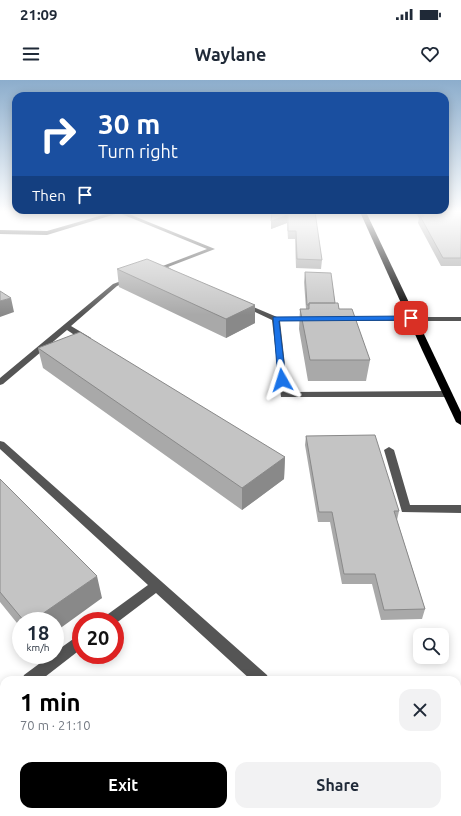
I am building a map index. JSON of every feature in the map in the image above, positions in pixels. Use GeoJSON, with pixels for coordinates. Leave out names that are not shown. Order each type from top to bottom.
{"type":"FeatureCollection","features":[{"type":"Feature","properties":{"kind":"main road"},"geometry":{"type":"LineString","coordinates":[[379,246],[446,394],[461,422]]}},
{"type":"Feature","properties":{"kind":"street"},"geometry":{"type":"LineString","coordinates":[[177,274],[159,268],[212,249],[205,246]]}},
{"type":"Feature","properties":{"kind":"street"},"geometry":{"type":"LineString","coordinates":[[0,382],[115,285],[135,277]]}},
{"type":"Feature","properties":{"kind":"street"},"geometry":{"type":"LineString","coordinates":[[233,299],[276,319],[324,319]]}},
{"type":"Feature","properties":{"kind":"street"},"geometry":{"type":"LineString","coordinates":[[339,319],[461,318]]}},
{"type":"Feature","properties":{"kind":"street"},"geometry":{"type":"LineString","coordinates":[[276,319],[284,395],[446,394]]}},
{"type":"Feature","properties":{"kind":"street"},"geometry":{"type":"LineString","coordinates":[[66,326],[93,343]]}},
{"type":"Feature","properties":{"kind":"street"},"geometry":{"type":"LineString","coordinates":[[0,444],[258,676]]}},
{"type":"Feature","properties":{"kind":"street"},"geometry":{"type":"LineString","coordinates":[[389,450],[406,509],[461,509]]}},
{"type":"Feature","properties":{"kind":"street"},"geometry":{"type":"LineString","coordinates":[[121,612],[157,585]]}},
{"type":"Feature","properties":{"kind":"street"},"geometry":{"type":"LineString","coordinates":[[34,676],[72,649]]}},
{"type":"Feature","properties":{"kind":"building"},"geometry":{"type":"Polygon","coordinates":[[[297,246],[320,246],[322,260],[297,259],[297,246]]]}},
{"type":"Feature","properties":{"kind":"building"},"geometry":{"type":"Polygon","coordinates":[[[437,246],[461,246],[461,258],[443,258],[437,246]]]}},
{"type":"Feature","properties":{"kind":"building"},"geometry":{"type":"Polygon","coordinates":[[[147,259],[255,305],[226,319],[117,269],[147,259]]]}},
{"type":"Feature","properties":{"kind":"building"},"geometry":{"type":"Polygon","coordinates":[[[305,272],[331,273],[335,303],[309,303],[309,305],[307,305],[305,272]]]}},
{"type":"Feature","properties":{"kind":"building"},"geometry":{"type":"Polygon","coordinates":[[[0,291],[11,298],[0,301],[0,291]]]}},
{"type":"Feature","properties":{"kind":"building"},"geometry":{"type":"Polygon","coordinates":[[[309,303],[338,303],[339,309],[352,309],[370,360],[310,360],[300,309],[309,309],[309,303]]]}},
{"type":"Feature","properties":{"kind":"building"},"geometry":{"type":"Polygon","coordinates":[[[80,332],[285,457],[242,488],[38,348],[80,332]]]}},
{"type":"Feature","properties":{"kind":"building"},"geometry":{"type":"Polygon","coordinates":[[[375,435],[399,511],[394,511],[425,609],[384,610],[375,574],[344,574],[332,512],[319,512],[306,436],[375,435]]]}},
{"type":"Feature","properties":{"kind":"building"},"geometry":{"type":"Polygon","coordinates":[[[0,479],[97,576],[45,612],[17,612],[0,592],[0,479]]]}},
{"type":"Feature","properties":{"kind":"route"},"geometry":{"type":"LineString","coordinates":[[282,380],[276,319],[411,318]]}}]}
